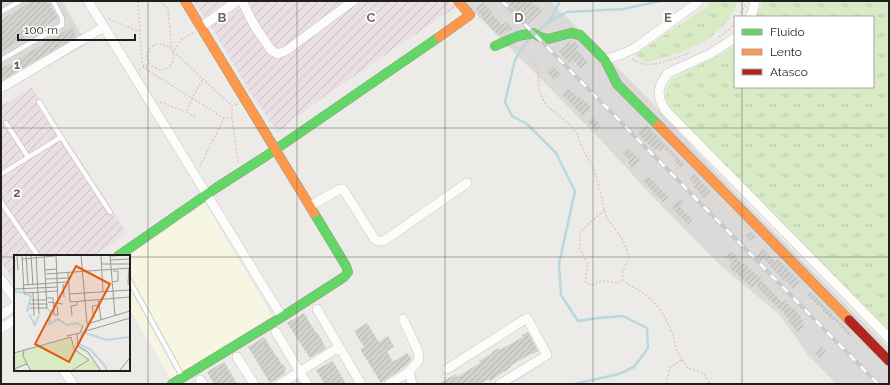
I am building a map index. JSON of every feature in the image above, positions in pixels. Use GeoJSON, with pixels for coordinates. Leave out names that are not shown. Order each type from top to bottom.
{"type":"FeatureCollection","features":[{"type":"Feature","properties":{"kind":"street"},"geometry":{"type":"LineString","coordinates":[[88,1],[282,317]]}},
{"type":"Feature","properties":{"kind":"street"},"geometry":{"type":"LineString","coordinates":[[172,384],[185,381],[344,277],[348,272],[346,266],[276,149],[197,30],[185,1]]}},
{"type":"Feature","properties":{"kind":"street"},"geometry":{"type":"LineString","coordinates":[[197,30],[237,1]]}},
{"type":"Feature","properties":{"kind":"street"},"geometry":{"type":"LineString","coordinates":[[242,1],[254,25],[271,50],[278,54],[287,50],[353,1]]}},
{"type":"Feature","properties":{"kind":"street"},"geometry":{"type":"LineString","coordinates":[[119,255],[470,16],[458,1]]}},
{"type":"Feature","properties":{"kind":"street"},"geometry":{"type":"LineString","coordinates":[[605,60],[636,48],[698,1]]}},
{"type":"Feature","properties":{"kind":"street"},"geometry":{"type":"LineString","coordinates":[[751,16],[754,11],[756,1]]}},
{"type":"Feature","properties":{"kind":"street"},"geometry":{"type":"LineString","coordinates":[[1,88],[104,27]]}},
{"type":"Feature","properties":{"kind":"street"},"geometry":{"type":"LineString","coordinates":[[494,46],[518,36],[533,33],[541,38],[549,39],[571,32],[576,32],[580,35],[605,60],[617,84],[889,361]]}},
{"type":"Feature","properties":{"kind":"street"},"geometry":{"type":"LineString","coordinates":[[734,39],[710,54],[668,73],[661,84],[660,92],[660,100],[665,110],[889,338]]}},
{"type":"Feature","properties":{"kind":"street"},"geometry":{"type":"LineString","coordinates":[[310,206],[341,188],[343,189],[374,238],[380,242],[467,183]]}},
{"type":"Feature","properties":{"kind":"street"},"geometry":{"type":"LineString","coordinates":[[1,279],[14,298]]}},
{"type":"Feature","properties":{"kind":"street"},"geometry":{"type":"LineString","coordinates":[[1,314],[14,307]]}},
{"type":"Feature","properties":{"kind":"street"},"geometry":{"type":"LineString","coordinates":[[317,310],[360,384]]}},
{"type":"Feature","properties":{"kind":"street"},"geometry":{"type":"LineString","coordinates":[[447,369],[527,318],[548,355],[500,384]]}},
{"type":"Feature","properties":{"kind":"street"},"geometry":{"type":"LineString","coordinates":[[388,384],[408,380],[419,360],[418,351],[403,319]]}},
{"type":"Feature","properties":{"kind":"street"},"geometry":{"type":"LineString","coordinates":[[1,328],[14,321]]}},
{"type":"Feature","properties":{"kind":"street"},"geometry":{"type":"LineString","coordinates":[[276,332],[307,384]]}},
{"type":"Feature","properties":{"kind":"street"},"geometry":{"type":"LineString","coordinates":[[280,384],[339,347]]}},
{"type":"Feature","properties":{"kind":"street"},"geometry":{"type":"LineString","coordinates":[[237,357],[254,384]]}},
{"type":"Feature","properties":{"kind":"street"},"geometry":{"type":"LineString","coordinates":[[64,371],[73,384]]}},
{"type":"Feature","properties":{"kind":"lane"},"geometry":{"type":"LineString","coordinates":[[1,12],[20,1]]}},
{"type":"Feature","properties":{"kind":"lane"},"geometry":{"type":"LineString","coordinates":[[1,60],[62,25],[62,18],[52,1]]}},
{"type":"Feature","properties":{"kind":"lane"},"geometry":{"type":"LineString","coordinates":[[39,102],[110,212]]}},
{"type":"Feature","properties":{"kind":"lane"},"geometry":{"type":"LineString","coordinates":[[6,123],[28,157]]}},
{"type":"Feature","properties":{"kind":"lane"},"geometry":{"type":"LineString","coordinates":[[1,174],[61,137]]}},
{"type":"Feature","properties":{"kind":"lane"},"geometry":{"type":"LineString","coordinates":[[1,202],[37,255]]}},
{"type":"Feature","properties":{"kind":"lane"},"geometry":{"type":"LineString","coordinates":[[130,282],[185,381]]}},
{"type":"Feature","properties":{"kind":"path"},"geometry":{"type":"LineString","coordinates":[[138,1],[142,64],[150,72],[224,118],[232,117]]}},
{"type":"Feature","properties":{"kind":"path"},"geometry":{"type":"LineString","coordinates":[[160,1],[168,9],[171,48],[174,57],[170,66],[162,70],[154,68],[149,63],[147,56],[148,52],[154,45],[163,44],[171,48]]}},
{"type":"Feature","properties":{"kind":"path"},"geometry":{"type":"LineString","coordinates":[[739,16],[746,3]]}},
{"type":"Feature","properties":{"kind":"path"},"geometry":{"type":"LineString","coordinates":[[104,17],[140,32]]}},
{"type":"Feature","properties":{"kind":"path"},"geometry":{"type":"LineString","coordinates":[[716,40],[728,31],[734,23]]}},
{"type":"Feature","properties":{"kind":"path"},"geometry":{"type":"LineString","coordinates":[[173,52],[182,39],[197,30]]}},
{"type":"Feature","properties":{"kind":"path"},"geometry":{"type":"LineString","coordinates":[[518,36],[525,52],[533,59],[538,72],[539,90],[544,102],[568,123],[577,134],[585,154],[593,167],[607,218],[622,238],[630,256],[622,274],[624,280],[630,286],[639,290],[652,300],[662,312],[669,326],[676,349],[681,359],[688,368],[703,373],[710,384]]}},
{"type":"Feature","properties":{"kind":"path"},"geometry":{"type":"LineString","coordinates":[[173,52],[232,106],[232,117],[239,164]]}},
{"type":"Feature","properties":{"kind":"path"},"geometry":{"type":"LineString","coordinates":[[622,54],[642,64],[650,64],[662,62],[690,53]]}},
{"type":"Feature","properties":{"kind":"path"},"geometry":{"type":"LineString","coordinates":[[137,71],[149,63]]}},
{"type":"Feature","properties":{"kind":"path"},"geometry":{"type":"LineString","coordinates":[[186,112],[203,79]]}},
{"type":"Feature","properties":{"kind":"path"},"geometry":{"type":"LineString","coordinates":[[156,102],[161,102],[195,117]]}},
{"type":"Feature","properties":{"kind":"path"},"geometry":{"type":"LineString","coordinates":[[232,106],[238,103]]}},
{"type":"Feature","properties":{"kind":"path"},"geometry":{"type":"LineString","coordinates":[[198,170],[224,118]]}},
{"type":"Feature","properties":{"kind":"path"},"geometry":{"type":"LineString","coordinates":[[604,210],[580,232],[580,249],[588,264],[585,280],[587,284],[593,285],[604,281],[618,283],[624,280]]}},
{"type":"Feature","properties":{"kind":"path"},"geometry":{"type":"LineString","coordinates":[[666,384],[670,368],[681,359]]}},
{"type":"Feature","properties":{"kind":"shaded area"},"geometry":{"type":"Polygon","coordinates":[[[1,1],[62,1],[87,44],[1,92],[1,1]]]}},
{"type":"Feature","properties":{"kind":"shaded area"},"geometry":{"type":"Polygon","coordinates":[[[193,1],[450,1],[456,7],[325,96],[277,132],[250,92],[215,33],[193,1]]]}},
{"type":"Feature","properties":{"kind":"shaded area"},"geometry":{"type":"Polygon","coordinates":[[[463,1],[550,1],[640,90],[747,205],[889,348],[889,384],[836,384],[808,355],[780,315],[721,266],[547,85],[463,1]]]}},
{"type":"Feature","properties":{"kind":"shaded area"},"geometry":{"type":"Polygon","coordinates":[[[32,88],[127,233],[94,255],[14,255],[14,281],[1,262],[1,106],[32,88]]]}},
{"type":"Feature","properties":{"kind":"shaded area"},"geometry":{"type":"Polygon","coordinates":[[[205,203],[272,316],[171,379],[130,310],[130,255],[205,203]]]}},
{"type":"Feature","properties":{"kind":"green space"},"geometry":{"type":"Polygon","coordinates":[[[709,1],[738,1],[730,19],[709,39],[682,52],[646,63],[636,54],[709,5],[709,1]]]}},
{"type":"Feature","properties":{"kind":"green space"},"geometry":{"type":"Polygon","coordinates":[[[761,1],[889,1],[889,334],[674,113],[666,102],[666,89],[672,79],[723,53],[734,46],[734,88],[874,88],[874,16],[756,16],[761,5],[761,1]]]}},
{"type":"Feature","properties":{"kind":"building"},"geometry":{"type":"Polygon","coordinates":[[[32,1],[47,1],[58,18],[1,52],[1,20],[32,1]]]}},
{"type":"Feature","properties":{"kind":"building"},"geometry":{"type":"Polygon","coordinates":[[[512,1],[530,1],[542,11],[527,25],[522,19],[523,18],[509,4],[512,1]]]}},
{"type":"Feature","properties":{"kind":"building"},"geometry":{"type":"Polygon","coordinates":[[[483,2],[502,25],[506,22],[513,29],[500,35],[498,33],[497,34],[481,17],[482,16],[476,9],[483,2]]]}},
{"type":"Feature","properties":{"kind":"building"},"geometry":{"type":"Polygon","coordinates":[[[72,27],[77,36],[1,81],[1,69],[72,27]]]}},
{"type":"Feature","properties":{"kind":"building"},"geometry":{"type":"Polygon","coordinates":[[[574,41],[579,46],[576,49],[588,62],[581,69],[574,61],[570,64],[559,52],[569,42],[571,44],[574,41]]]}},
{"type":"Feature","properties":{"kind":"building"},"geometry":{"type":"Polygon","coordinates":[[[553,66],[561,74],[555,80],[546,72],[553,66]]]}},
{"type":"Feature","properties":{"kind":"building"},"geometry":{"type":"Polygon","coordinates":[[[568,88],[578,98],[580,97],[591,107],[583,116],[562,94],[568,88]]]}},
{"type":"Feature","properties":{"kind":"building"},"geometry":{"type":"Polygon","coordinates":[[[592,117],[601,125],[596,130],[588,122],[592,117]]]}},
{"type":"Feature","properties":{"kind":"building"},"geometry":{"type":"Polygon","coordinates":[[[646,125],[684,164],[681,168],[674,161],[676,159],[664,147],[660,151],[657,148],[655,150],[637,133],[646,125]]]}},
{"type":"Feature","properties":{"kind":"building"},"geometry":{"type":"Polygon","coordinates":[[[628,148],[640,160],[632,168],[628,163],[630,161],[622,153],[628,148]]]}},
{"type":"Feature","properties":{"kind":"building"},"geometry":{"type":"Polygon","coordinates":[[[694,173],[711,193],[705,199],[694,187],[696,185],[689,178],[694,173]]]}},
{"type":"Feature","properties":{"kind":"building"},"geometry":{"type":"Polygon","coordinates":[[[648,176],[668,197],[663,202],[643,181],[648,176]]]}},
{"type":"Feature","properties":{"kind":"building"},"geometry":{"type":"Polygon","coordinates":[[[680,199],[684,203],[680,207],[693,220],[688,225],[671,207],[680,199]]]}},
{"type":"Feature","properties":{"kind":"building"},"geometry":{"type":"Polygon","coordinates":[[[750,231],[756,237],[750,241],[745,235],[750,231]]]}},
{"type":"Feature","properties":{"kind":"building"},"geometry":{"type":"Polygon","coordinates":[[[764,249],[775,262],[778,259],[801,283],[793,289],[764,259],[761,262],[756,256],[764,249]]]}},
{"type":"Feature","properties":{"kind":"building"},"geometry":{"type":"Polygon","coordinates":[[[732,252],[742,265],[743,263],[761,278],[760,279],[782,302],[785,300],[793,310],[795,309],[805,327],[797,332],[781,309],[780,310],[755,284],[752,288],[729,267],[732,264],[726,256],[732,252]]]}},
{"type":"Feature","properties":{"kind":"building"},"geometry":{"type":"Polygon","coordinates":[[[810,291],[852,335],[850,337],[834,319],[832,320],[807,294],[810,291]]]}},
{"type":"Feature","properties":{"kind":"building"},"geometry":{"type":"Polygon","coordinates":[[[304,313],[326,348],[310,358],[287,323],[304,313]]]}},
{"type":"Feature","properties":{"kind":"building"},"geometry":{"type":"Polygon","coordinates":[[[367,323],[379,342],[388,336],[394,347],[387,351],[393,362],[407,353],[412,359],[407,365],[381,383],[360,349],[364,347],[354,331],[367,323]]]}},
{"type":"Feature","properties":{"kind":"building"},"geometry":{"type":"Polygon","coordinates":[[[528,332],[538,351],[510,366],[511,367],[490,381],[489,379],[480,384],[438,384],[456,374],[457,377],[480,363],[479,361],[493,353],[492,352],[499,348],[500,350],[523,337],[522,335],[528,332]]]}},
{"type":"Feature","properties":{"kind":"building"},"geometry":{"type":"Polygon","coordinates":[[[264,337],[286,369],[284,370],[286,373],[270,383],[248,347],[264,337]]]}},
{"type":"Feature","properties":{"kind":"building"},"geometry":{"type":"Polygon","coordinates":[[[821,347],[826,352],[820,358],[815,354],[821,347]]]}},
{"type":"Feature","properties":{"kind":"building"},"geometry":{"type":"Polygon","coordinates":[[[332,361],[346,384],[324,384],[316,370],[332,361]]]}},
{"type":"Feature","properties":{"kind":"building"},"geometry":{"type":"Polygon","coordinates":[[[224,362],[237,384],[214,384],[207,372],[224,362]]]}},
{"type":"Feature","properties":{"kind":"waterway"},"geometry":{"type":"LineString","coordinates":[[550,20],[560,1]]}},
{"type":"Feature","properties":{"kind":"waterway"},"geometry":{"type":"LineString","coordinates":[[538,31],[550,21],[567,12],[623,9],[661,1]]}},
{"type":"Feature","properties":{"kind":"waterway"},"geometry":{"type":"LineString","coordinates":[[530,39],[515,60],[505,102],[512,116],[527,124],[556,153],[575,191],[559,264],[561,295],[578,321],[623,316],[647,328],[648,348],[634,367],[619,374],[574,384]]}},
{"type":"Feature","properties":{"kind":"railway"},"geometry":{"type":"LineString","coordinates":[[502,1],[878,384]]}},
{"type":"Feature","properties":{"kind":"traffic: fast"},"geometry":{"type":"LineString","coordinates":[[495,46],[518,36],[533,33],[548,39],[571,33],[580,35],[605,60],[617,84],[658,125]]}},
{"type":"Feature","properties":{"kind":"traffic: fast"},"geometry":{"type":"LineString","coordinates":[[119,255],[439,37]]}},
{"type":"Feature","properties":{"kind":"traffic: fast"},"geometry":{"type":"LineString","coordinates":[[172,384],[282,317],[344,277],[348,272],[346,266],[314,213]]}},
{"type":"Feature","properties":{"kind":"traffic: slow"},"geometry":{"type":"LineString","coordinates":[[185,1],[314,213]]}},
{"type":"Feature","properties":{"kind":"traffic: slow"},"geometry":{"type":"LineString","coordinates":[[439,37],[470,15],[458,1]]}},
{"type":"Feature","properties":{"kind":"traffic: slow"},"geometry":{"type":"LineString","coordinates":[[658,125],[849,320]]}},
{"type":"Feature","properties":{"kind":"traffic: jam"},"geometry":{"type":"LineString","coordinates":[[849,320],[889,361]]}}]}
